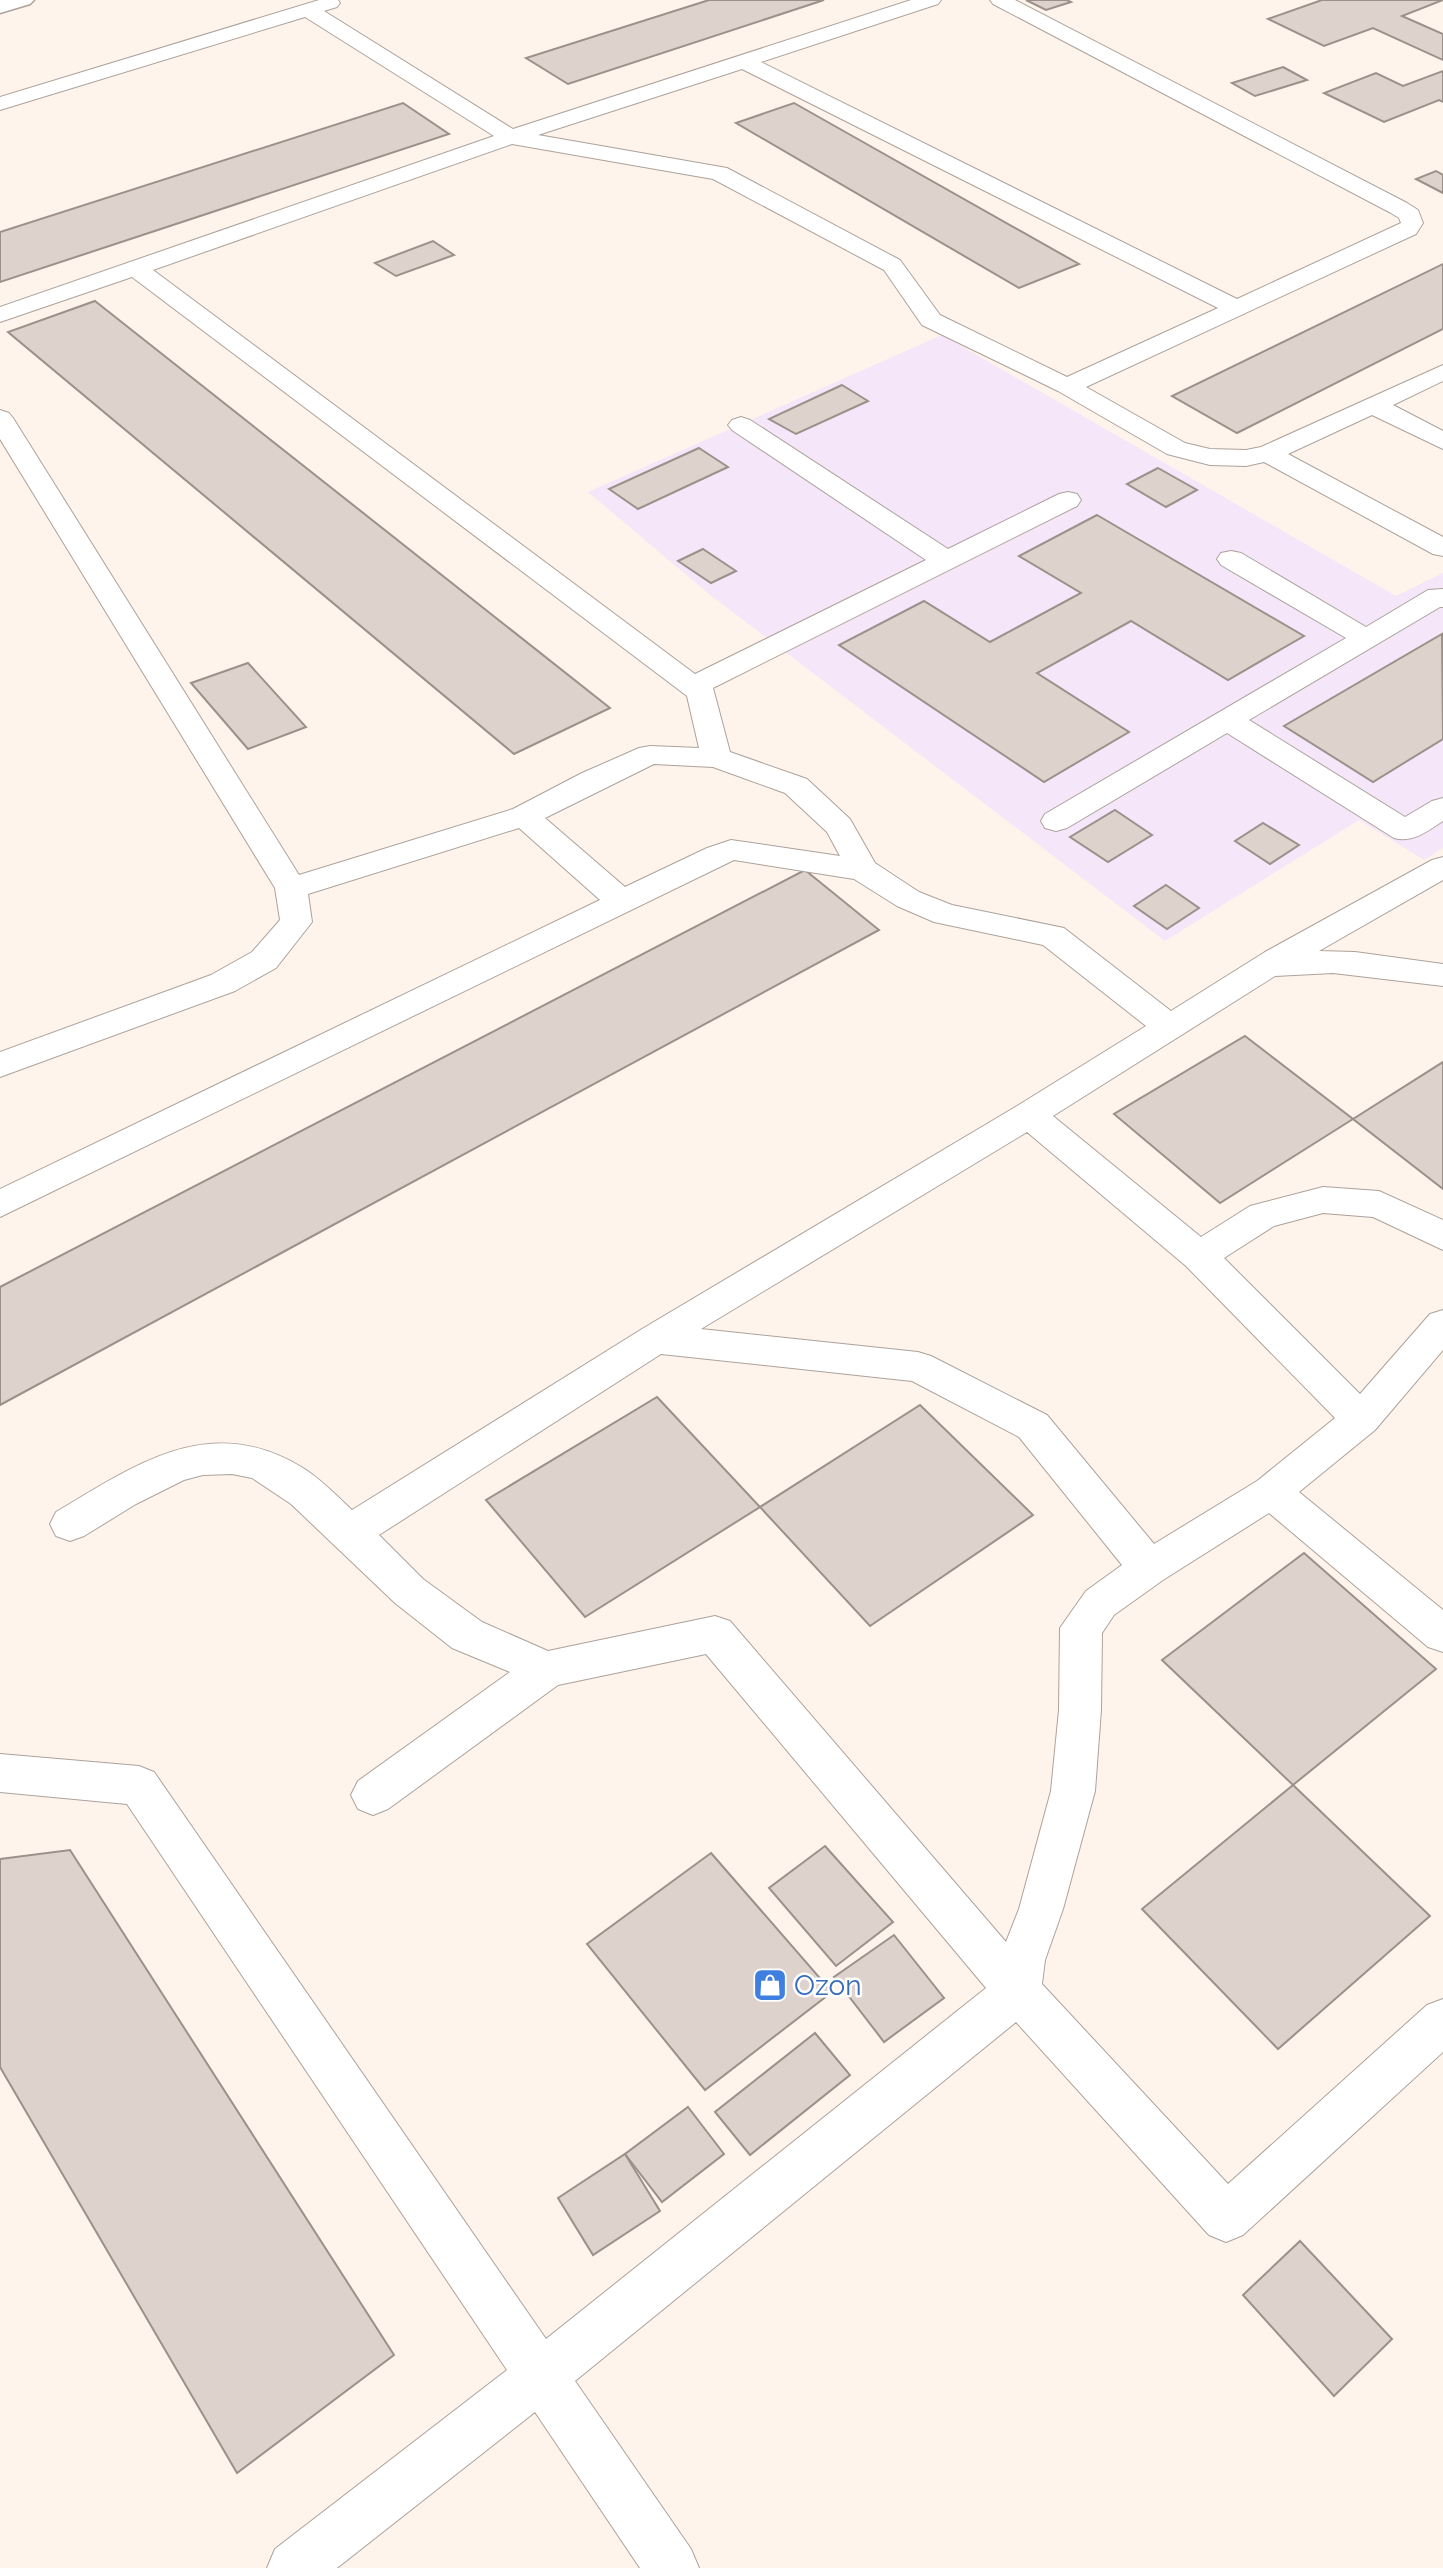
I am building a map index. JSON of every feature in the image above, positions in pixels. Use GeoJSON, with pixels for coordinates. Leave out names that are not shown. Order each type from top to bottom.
{"type":"FeatureCollection","features":[{"type":"Feature","properties":{"kind":"main road"},"geometry":{"type":"LineString","coordinates":[[0,6],[23,0]]}},
{"type":"Feature","properties":{"kind":"lane"},"geometry":{"type":"LineString","coordinates":[[0,104],[340,0]]}},
{"type":"Feature","properties":{"kind":"lane"},"geometry":{"type":"LineString","coordinates":[[0,315],[511,137],[931,0]]}},
{"type":"Feature","properties":{"kind":"lane"},"geometry":{"type":"LineString","coordinates":[[1000,0],[1410,215],[1412,223],[1408,229],[1067,386]]}},
{"type":"Feature","properties":{"kind":"lane"},"geometry":{"type":"LineString","coordinates":[[308,10],[511,137],[719,173],[892,265],[930,320],[1067,386],[1176,449],[1210,457],[1246,458],[1268,454],[1443,372]]}},
{"type":"Feature","properties":{"kind":"lane"},"geometry":{"type":"LineString","coordinates":[[743,61],[1236,307]]}},
{"type":"Feature","properties":{"kind":"lane"},"geometry":{"type":"LineString","coordinates":[[137,269],[701,692],[716,758]]}},
{"type":"Feature","properties":{"kind":"lane"},"geometry":{"type":"LineString","coordinates":[[1375,406],[1443,441]]}},
{"type":"Feature","properties":{"kind":"lane"},"geometry":{"type":"LineString","coordinates":[[0,418],[291,888],[296,922],[264,960],[223,983],[0,1065]]}},
{"type":"Feature","properties":{"kind":"lane"},"geometry":{"type":"LineString","coordinates":[[741,425],[947,561]]}},
{"type":"Feature","properties":{"kind":"lane"},"geometry":{"type":"LineString","coordinates":[[1268,454],[1443,548]]}},
{"type":"Feature","properties":{"kind":"lane"},"geometry":{"type":"LineString","coordinates":[[693,686],[1068,500]]}},
{"type":"Feature","properties":{"kind":"lane"},"geometry":{"type":"LineString","coordinates":[[1231,559],[1366,638]]}},
{"type":"Feature","properties":{"kind":"lane"},"geometry":{"type":"LineString","coordinates":[[1056,821],[1438,596],[1443,598]]}},
{"type":"Feature","properties":{"kind":"lane"},"geometry":{"type":"LineString","coordinates":[[1226,719],[1405,831],[1443,808]]}},
{"type":"Feature","properties":{"kind":"lane"},"geometry":{"type":"LineString","coordinates":[[291,888],[524,816],[593,780],[650,755],[716,758],[796,786],[839,826],[863,870]]}},
{"type":"Feature","properties":{"kind":"lane"},"geometry":{"type":"LineString","coordinates":[[524,816],[622,902]]}},
{"type":"Feature","properties":{"kind":"lane"},"geometry":{"type":"LineString","coordinates":[[1411,828],[1443,848]]}},
{"type":"Feature","properties":{"kind":"lane"},"geometry":{"type":"LineString","coordinates":[[0,1204],[731,850],[863,870],[908,899],[945,914],[1053,936],[1168,1026]]}},
{"type":"Feature","properties":{"kind":"lane"},"geometry":{"type":"LineString","coordinates":[[350,1532],[655,1339],[1029,1115],[1168,1026],[1267,966],[1443,867]]}},
{"type":"Feature","properties":{"kind":"lane"},"geometry":{"type":"LineString","coordinates":[[1267,966],[1295,961],[1347,961],[1443,975]]}},
{"type":"Feature","properties":{"kind":"lane"},"geometry":{"type":"LineString","coordinates":[[1029,1115],[1199,1256],[1361,1419]]}},
{"type":"Feature","properties":{"kind":"lane"},"geometry":{"type":"LineString","coordinates":[[1199,1256],[1263,1215],[1323,1200],[1379,1204],[1443,1236]]}},
{"type":"Feature","properties":{"kind":"lane"},"geometry":{"type":"LineString","coordinates":[[294,2568],[540,2377],[1018,1990],[1022,1960],[1041,1909],[1073,1791],[1080,1710],[1082,1628],[1100,1603],[1149,1568],[1270,1492],[1361,1419],[1443,1324]]}},
{"type":"Feature","properties":{"kind":"lane"},"geometry":{"type":"LineString","coordinates":[[655,1339],[918,1367],[1032,1426],[1149,1568]]}},
{"type":"Feature","properties":{"kind":"lane"},"geometry":{"type":"LineString","coordinates":[[70,1524],[169,1466],[206,1458],[249,1461],[288,1479],[350,1532],[410,1591],[467,1635],[547,1669]]}},
{"type":"Feature","properties":{"kind":"lane"},"geometry":{"type":"LineString","coordinates":[[1270,1492],[1443,1634]]}},
{"type":"Feature","properties":{"kind":"lane"},"geometry":{"type":"LineString","coordinates":[[373,1796],[547,1669],[715,1634],[1018,1990],[1226,2218],[1443,2021]]}},
{"type":"Feature","properties":{"kind":"lane"},"geometry":{"type":"LineString","coordinates":[[0,1773],[139,1786],[672,2568]]}},
{"type":"Feature","properties":{"kind":"shaded area"},"geometry":{"type":"Polygon","coordinates":[[[942,335],[1396,596],[1443,573],[1443,848],[1424,860],[1359,820],[1165,941],[709,594],[588,492],[942,335]]]}},
{"type":"Feature","properties":{"kind":"building"},"geometry":{"type":"Polygon","coordinates":[[[709,0],[824,0],[568,84],[526,58],[709,0]]]}},
{"type":"Feature","properties":{"kind":"building"},"geometry":{"type":"Polygon","coordinates":[[[1026,0],[1067,0],[1071,2],[1046,10],[1026,0]]]}},
{"type":"Feature","properties":{"kind":"building"},"geometry":{"type":"Polygon","coordinates":[[[1322,0],[1443,0],[1402,16],[1443,34],[1443,60],[1373,28],[1324,46],[1268,19],[1322,0]]]}},
{"type":"Feature","properties":{"kind":"building"},"geometry":{"type":"Polygon","coordinates":[[[1283,67],[1307,80],[1255,96],[1232,83],[1283,67]]]}},
{"type":"Feature","properties":{"kind":"building"},"geometry":{"type":"Polygon","coordinates":[[[1443,71],[1443,102],[1439,100],[1384,122],[1324,93],[1376,73],[1403,86],[1443,71]]]}},
{"type":"Feature","properties":{"kind":"building"},"geometry":{"type":"Polygon","coordinates":[[[403,103],[449,134],[0,282],[0,232],[403,103]]]}},
{"type":"Feature","properties":{"kind":"building"},"geometry":{"type":"Polygon","coordinates":[[[794,103],[1079,264],[1019,288],[736,123],[794,103]]]}},
{"type":"Feature","properties":{"kind":"building"},"geometry":{"type":"Polygon","coordinates":[[[1436,171],[1443,175],[1443,193],[1416,179],[1436,171]]]}},
{"type":"Feature","properties":{"kind":"building"},"geometry":{"type":"Polygon","coordinates":[[[433,241],[454,255],[396,276],[375,263],[433,241]]]}},
{"type":"Feature","properties":{"kind":"building"},"geometry":{"type":"Polygon","coordinates":[[[1443,264],[1443,329],[1237,433],[1172,396],[1443,264]]]}},
{"type":"Feature","properties":{"kind":"building"},"geometry":{"type":"Polygon","coordinates":[[[95,301],[610,708],[514,754],[8,332],[95,301]]]}},
{"type":"Feature","properties":{"kind":"building"},"geometry":{"type":"Polygon","coordinates":[[[842,385],[868,401],[796,434],[769,419],[842,385]]]}},
{"type":"Feature","properties":{"kind":"building"},"geometry":{"type":"Polygon","coordinates":[[[699,448],[728,467],[638,509],[609,489],[699,448]]]}},
{"type":"Feature","properties":{"kind":"building"},"geometry":{"type":"Polygon","coordinates":[[[1158,468],[1197,490],[1166,507],[1127,484],[1158,468]]]}},
{"type":"Feature","properties":{"kind":"building"},"geometry":{"type":"Polygon","coordinates":[[[1097,515],[1304,636],[1228,680],[1131,621],[1037,673],[1129,732],[1044,782],[839,645],[924,601],[990,642],[1081,593],[1019,556],[1097,515]]]}},
{"type":"Feature","properties":{"kind":"building"},"geometry":{"type":"Polygon","coordinates":[[[703,549],[736,571],[711,583],[678,561],[703,549]]]}},
{"type":"Feature","properties":{"kind":"building"},"geometry":{"type":"Polygon","coordinates":[[[1442,634],[1443,739],[1373,782],[1284,726],[1442,634]]]}},
{"type":"Feature","properties":{"kind":"building"},"geometry":{"type":"Polygon","coordinates":[[[248,663],[306,727],[248,749],[191,683],[248,663]]]}},
{"type":"Feature","properties":{"kind":"building"},"geometry":{"type":"Polygon","coordinates":[[[1115,810],[1152,835],[1108,862],[1070,837],[1115,810]]]}},
{"type":"Feature","properties":{"kind":"building"},"geometry":{"type":"Polygon","coordinates":[[[1263,823],[1299,845],[1270,864],[1235,841],[1263,823]]]}},
{"type":"Feature","properties":{"kind":"building"},"geometry":{"type":"Polygon","coordinates":[[[805,870],[879,930],[0,1405],[0,1287],[805,870]]]}},
{"type":"Feature","properties":{"kind":"building"},"geometry":{"type":"Polygon","coordinates":[[[1166,885],[1199,908],[1167,929],[1134,906],[1166,885]]]}},
{"type":"Feature","properties":{"kind":"building"},"geometry":{"type":"Polygon","coordinates":[[[1245,1036],[1353,1119],[1220,1203],[1114,1114],[1245,1036]]]}},
{"type":"Feature","properties":{"kind":"building"},"geometry":{"type":"Polygon","coordinates":[[[1443,1062],[1443,1189],[1353,1119],[1443,1062]]]}},
{"type":"Feature","properties":{"kind":"building"},"geometry":{"type":"Polygon","coordinates":[[[657,1397],[760,1507],[585,1617],[486,1500],[657,1397]]]}},
{"type":"Feature","properties":{"kind":"building"},"geometry":{"type":"Polygon","coordinates":[[[920,1405],[1033,1515],[870,1626],[760,1507],[920,1405]]]}},
{"type":"Feature","properties":{"kind":"building"},"geometry":{"type":"Polygon","coordinates":[[[1304,1553],[1436,1669],[1293,1785],[1162,1660],[1304,1553]]]}},
{"type":"Feature","properties":{"kind":"building"},"geometry":{"type":"Polygon","coordinates":[[[1293,1785],[1430,1916],[1278,2049],[1142,1909],[1293,1785]]]}},
{"type":"Feature","properties":{"kind":"building"},"geometry":{"type":"Polygon","coordinates":[[[825,1846],[893,1922],[836,1966],[769,1888],[825,1846]]]}},
{"type":"Feature","properties":{"kind":"building"},"geometry":{"type":"Polygon","coordinates":[[[70,1850],[394,2355],[237,2473],[0,2067],[0,1859],[70,1850]]]}},
{"type":"Feature","properties":{"kind":"building"},"geometry":{"type":"Polygon","coordinates":[[[711,1853],[832,1992],[705,2090],[587,1944],[711,1853]]]}},
{"type":"Feature","properties":{"kind":"building"},"geometry":{"type":"Polygon","coordinates":[[[894,1935],[944,1998],[884,2042],[834,1977],[894,1935]]]}},
{"type":"Feature","properties":{"kind":"building"},"geometry":{"type":"Polygon","coordinates":[[[815,2033],[850,2075],[750,2155],[715,2112],[815,2033]]]}},
{"type":"Feature","properties":{"kind":"building"},"geometry":{"type":"Polygon","coordinates":[[[688,2107],[724,2154],[662,2202],[625,2154],[688,2107]]]}},
{"type":"Feature","properties":{"kind":"building"},"geometry":{"type":"Polygon","coordinates":[[[625,2154],[660,2211],[593,2255],[558,2198],[625,2154]]]}},
{"type":"Feature","properties":{"kind":"building"},"geometry":{"type":"Polygon","coordinates":[[[1300,2241],[1392,2339],[1334,2396],[1243,2295],[1300,2241]]]}},
{"type":"Feature","properties":{"kind":"place","name":"Ozon"},"geometry":{"type":"Point","coordinates":[770,1985]}}]}
